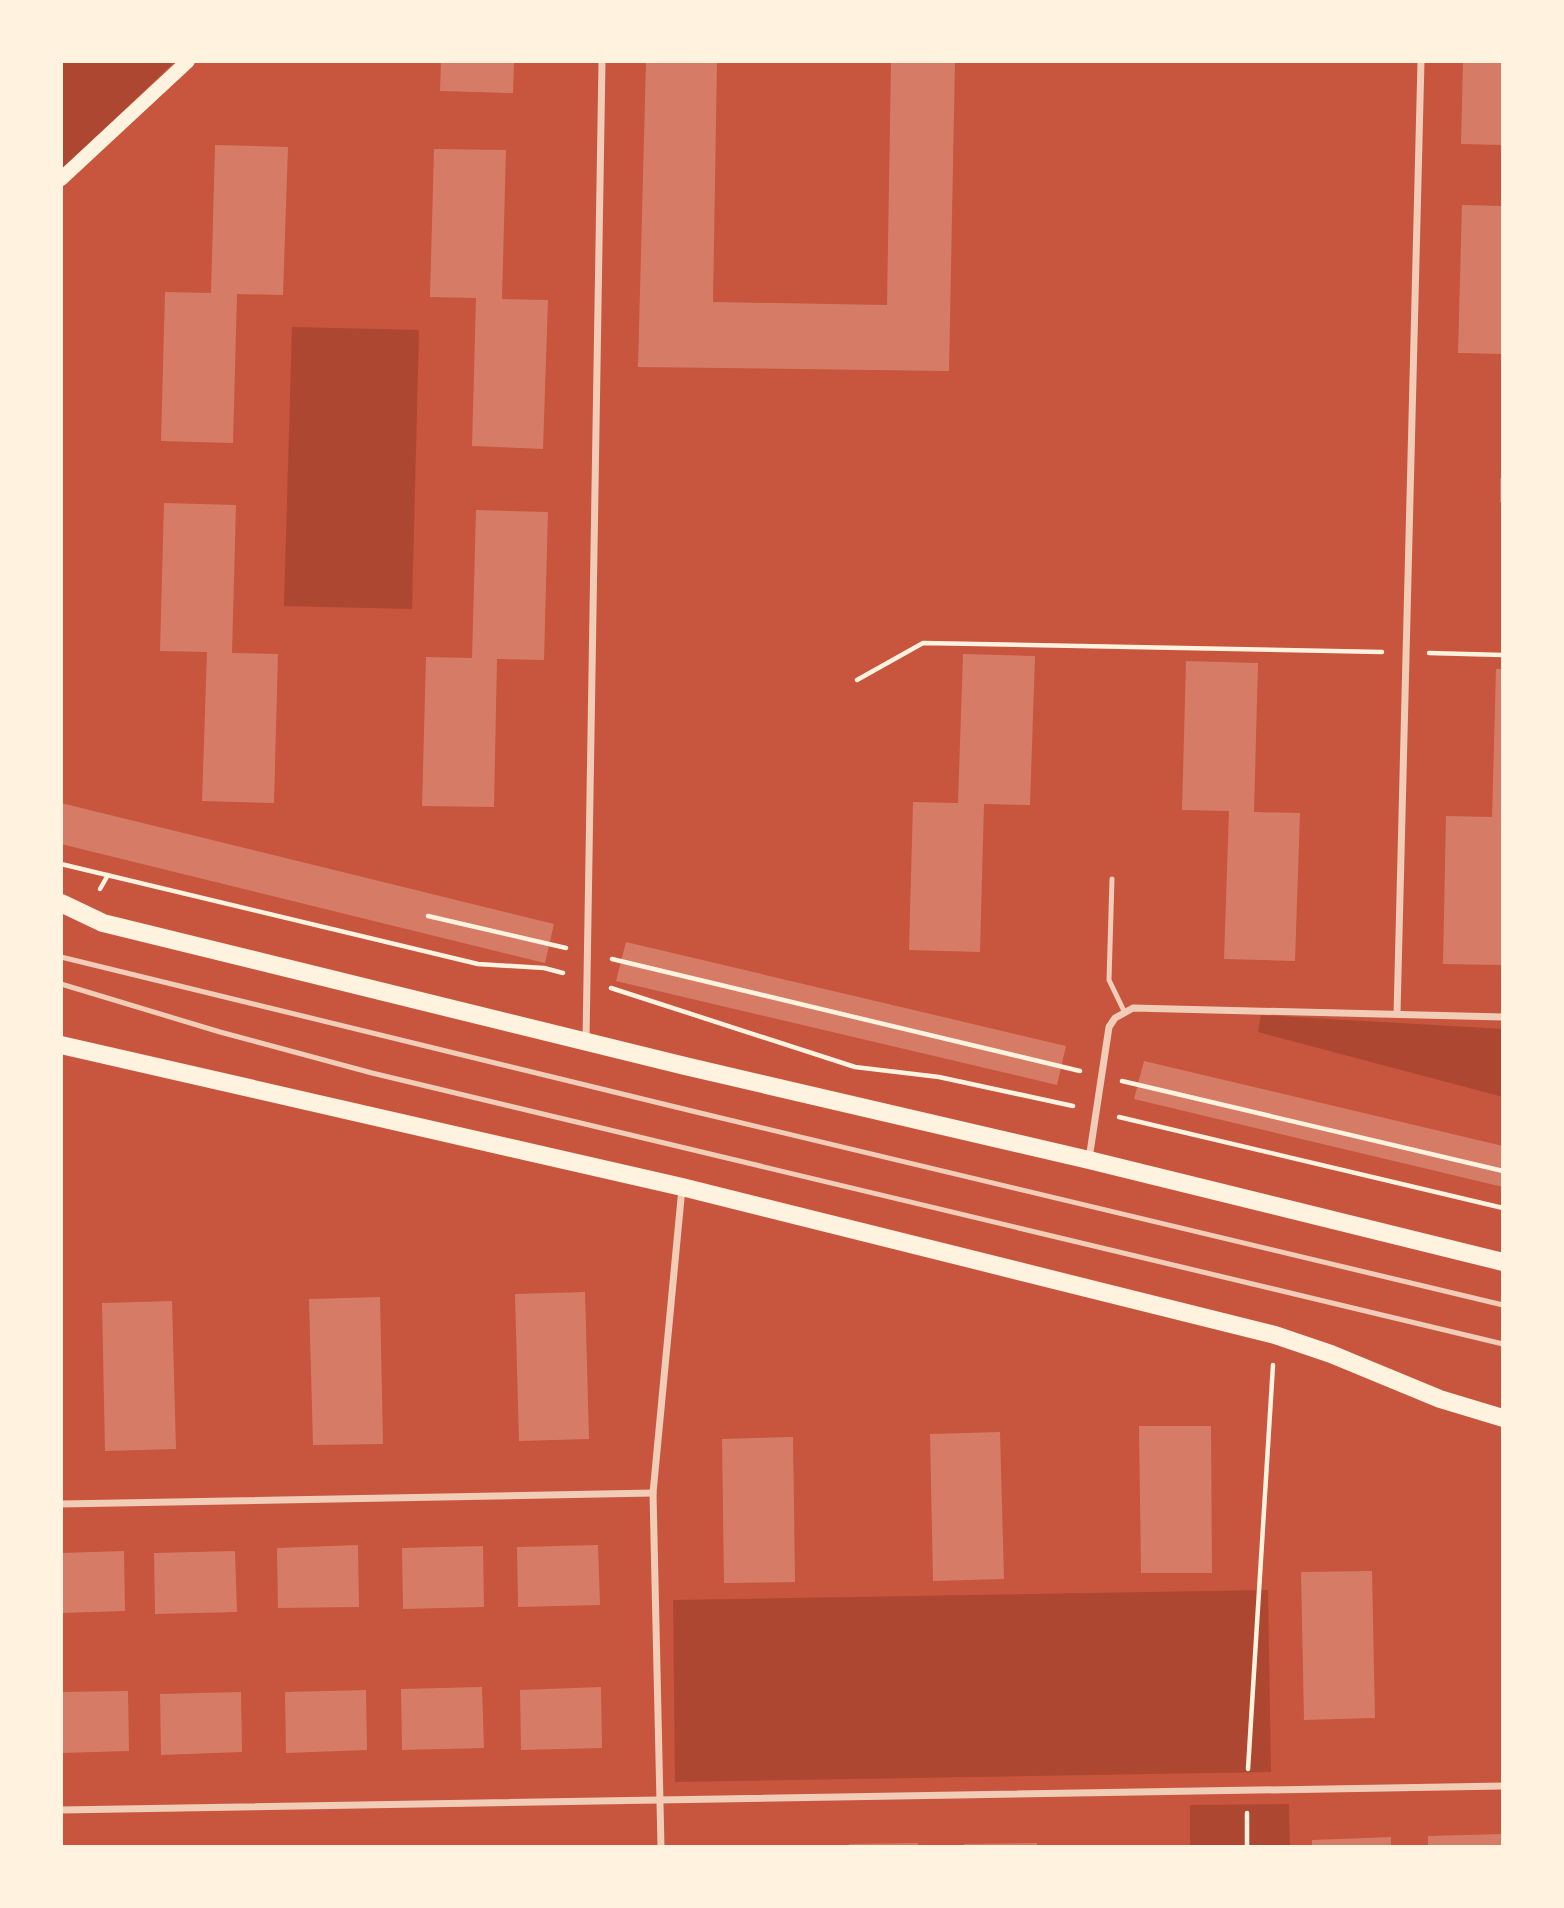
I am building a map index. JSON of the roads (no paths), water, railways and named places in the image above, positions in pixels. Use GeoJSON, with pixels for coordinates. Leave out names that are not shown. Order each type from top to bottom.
{"type":"FeatureCollection","features":[{"type":"Feature","properties":{"kind":"main road"},"geometry":{"type":"LineString","coordinates":[[61,179],[188,61]]}},
{"type":"Feature","properties":{"kind":"main road"},"geometry":{"type":"LineString","coordinates":[[61,903],[103,923],[1503,1262]]}},
{"type":"Feature","properties":{"kind":"main road"},"geometry":{"type":"LineString","coordinates":[[61,1045],[682,1187],[1275,1335],[1331,1354],[1440,1399],[1503,1418]]}},
{"type":"Feature","properties":{"kind":"street"},"geometry":{"type":"LineString","coordinates":[[586,1041],[602,61]]}},
{"type":"Feature","properties":{"kind":"street"},"geometry":{"type":"LineString","coordinates":[[1397,1014],[1420,61]]}},
{"type":"Feature","properties":{"kind":"street"},"geometry":{"type":"LineString","coordinates":[[1088,1160],[1109,1027],[1124,1011],[1141,1007],[1503,1017]]}},
{"type":"Feature","properties":{"kind":"street"},"geometry":{"type":"LineString","coordinates":[[660,1847],[653,1493],[682,1187]]}},
{"type":"Feature","properties":{"kind":"street"},"geometry":{"type":"LineString","coordinates":[[61,1504],[653,1493]]}},
{"type":"Feature","properties":{"kind":"street"},"geometry":{"type":"LineString","coordinates":[[61,1810],[1503,1786]]}},
{"type":"Feature","properties":{"kind":"lane"},"geometry":{"type":"LineString","coordinates":[[1112,879],[1109,980],[1124,1011]]}},
{"type":"Feature","properties":{"kind":"lane"},"geometry":{"type":"LineString","coordinates":[[61,957],[1503,1305]]}},
{"type":"Feature","properties":{"kind":"lane"},"geometry":{"type":"LineString","coordinates":[[61,984],[220,1032],[372,1073],[1503,1344]]}}]}
